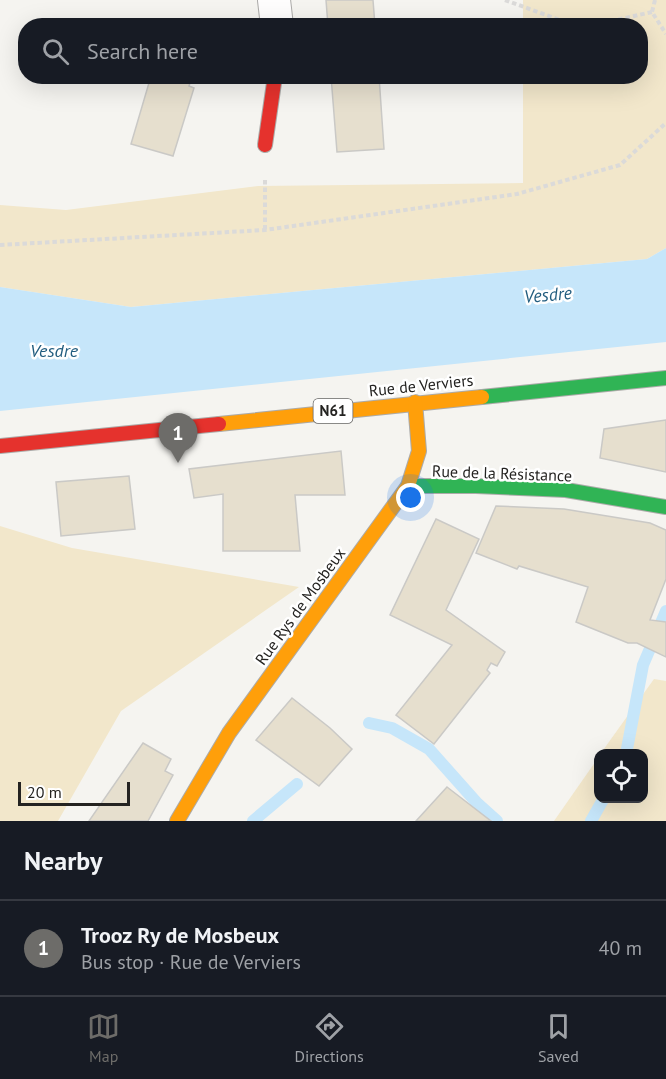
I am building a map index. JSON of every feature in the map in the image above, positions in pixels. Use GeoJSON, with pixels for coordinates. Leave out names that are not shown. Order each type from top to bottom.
{"type":"FeatureCollection","features":[{"type":"Feature","properties":{"kind":"main road"},"geometry":{"type":"LineString","coordinates":[[265,145],[274,84]]}},
{"type":"Feature","properties":{"kind":"main road","name":"Rue de Verviers"},"geometry":{"type":"LineString","coordinates":[[0,446],[666,378]]}},
{"type":"Feature","properties":{"kind":"main road","name":"Rue Rys de Mosbeux"},"geometry":{"type":"LineString","coordinates":[[177,821],[229,733],[408,486],[419,451],[415,402]]}},
{"type":"Feature","properties":{"kind":"main road","name":"Rue de la Résistance"},"geometry":{"type":"LineString","coordinates":[[408,486],[566,490],[666,507]]}},
{"type":"Feature","properties":{"kind":"street"},"geometry":{"type":"LineString","coordinates":[[274,0],[276,18]]}},
{"type":"Feature","properties":{"kind":"path"},"geometry":{"type":"LineString","coordinates":[[505,0],[554,18]]}},
{"type":"Feature","properties":{"kind":"path"},"geometry":{"type":"LineString","coordinates":[[655,0],[652,12],[666,34]]}},
{"type":"Feature","properties":{"kind":"path"},"geometry":{"type":"LineString","coordinates":[[625,18],[652,12]]}},
{"type":"Feature","properties":{"kind":"path"},"geometry":{"type":"LineString","coordinates":[[0,245],[265,230],[517,194],[620,165],[666,123]]}},
{"type":"Feature","properties":{"kind":"path"},"geometry":{"type":"LineString","coordinates":[[265,145],[265,230]]}},
{"type":"Feature","properties":{"kind":"shaded area"},"geometry":{"type":"Polygon","coordinates":[[[523,0],[666,0],[666,248],[647,259],[131,307],[0,287],[0,205],[66,210],[258,186],[523,183],[523,84],[648,84],[648,18],[523,18],[523,0]]]}},
{"type":"Feature","properties":{"kind":"shaded area"},"geometry":{"type":"Polygon","coordinates":[[[0,526],[72,548],[299,587],[121,711],[58,821],[0,821],[0,526]]]}},
{"type":"Feature","properties":{"kind":"shaded area"},"geometry":{"type":"Polygon","coordinates":[[[654,679],[666,681],[666,821],[554,821],[594,764],[594,803],[648,803],[648,749],[604,749],[654,679]]]}},
{"type":"Feature","properties":{"kind":"water","name":"Vesdre"},"geometry":{"type":"Polygon","coordinates":[[[666,248],[666,342],[0,411],[0,287],[131,307],[647,259],[666,248]]]}},
{"type":"Feature","properties":{"kind":"building"},"geometry":{"type":"Polygon","coordinates":[[[326,0],[373,0],[374,18],[327,18],[326,0]]]}},
{"type":"Feature","properties":{"kind":"building"},"geometry":{"type":"Polygon","coordinates":[[[149,84],[190,84],[189,86],[194,88],[173,156],[131,144],[149,84]]]}},
{"type":"Feature","properties":{"kind":"building"},"geometry":{"type":"Polygon","coordinates":[[[332,84],[380,84],[384,149],[337,152],[332,84]]]}},
{"type":"Feature","properties":{"kind":"building"},"geometry":{"type":"Polygon","coordinates":[[[666,420],[666,472],[600,458],[604,429],[666,420]]]}},
{"type":"Feature","properties":{"kind":"building"},"geometry":{"type":"Polygon","coordinates":[[[341,451],[345,495],[295,495],[300,551],[223,551],[223,494],[194,498],[189,469],[341,451]]]}},
{"type":"Feature","properties":{"kind":"building"},"geometry":{"type":"Polygon","coordinates":[[[129,476],[135,529],[61,536],[56,482],[129,476]]]}},
{"type":"Feature","properties":{"kind":"building"},"geometry":{"type":"Polygon","coordinates":[[[496,506],[564,509],[650,523],[666,530],[666,579],[650,620],[666,622],[666,657],[637,643],[628,643],[576,622],[588,587],[519,566],[517,569],[476,553],[496,506]]]}},
{"type":"Feature","properties":{"kind":"building"},"geometry":{"type":"Polygon","coordinates":[[[436,519],[479,539],[446,610],[505,652],[497,666],[491,663],[487,670],[490,673],[434,744],[396,715],[452,645],[390,615],[436,519]]]}},
{"type":"Feature","properties":{"kind":"building"},"geometry":{"type":"Polygon","coordinates":[[[292,698],[352,749],[319,786],[256,740],[292,698]]]}},
{"type":"Feature","properties":{"kind":"building"},"geometry":{"type":"Polygon","coordinates":[[[143,743],[171,759],[165,771],[173,775],[148,821],[89,821],[143,743]]]}},
{"type":"Feature","properties":{"kind":"building"},"geometry":{"type":"Polygon","coordinates":[[[447,787],[491,821],[416,821],[447,787]]]}},
{"type":"Feature","properties":{"kind":"waterway"},"geometry":{"type":"LineString","coordinates":[[627,749],[643,665],[666,611]]}},
{"type":"Feature","properties":{"kind":"waterway"},"geometry":{"type":"LineString","coordinates":[[369,723],[392,728],[429,749],[477,803],[497,821]]}},
{"type":"Feature","properties":{"kind":"waterway"},"geometry":{"type":"LineString","coordinates":[[253,821],[297,784]]}},
{"type":"Feature","properties":{"kind":"waterway"},"geometry":{"type":"LineString","coordinates":[[591,821],[601,803]]}},
{"type":"Feature","properties":{"kind":"traffic: fast"},"geometry":{"type":"LineString","coordinates":[[482,397],[666,378]]}},
{"type":"Feature","properties":{"kind":"traffic: fast"},"geometry":{"type":"LineString","coordinates":[[408,486],[566,490],[666,507]]}},
{"type":"Feature","properties":{"kind":"traffic: slow"},"geometry":{"type":"LineString","coordinates":[[219,424],[482,397]]}},
{"type":"Feature","properties":{"kind":"traffic: slow"},"geometry":{"type":"LineString","coordinates":[[177,821],[229,733],[408,486],[419,451],[415,402]]}},
{"type":"Feature","properties":{"kind":"traffic: jam"},"geometry":{"type":"LineString","coordinates":[[265,145],[274,84]]}},
{"type":"Feature","properties":{"kind":"traffic: jam"},"geometry":{"type":"LineString","coordinates":[[0,446],[219,424]]}},
{"type":"Feature","properties":{"kind":"place","name":"Trooz Ry de Mosbeux"},"geometry":{"type":"Point","coordinates":[178,463]}}]}
